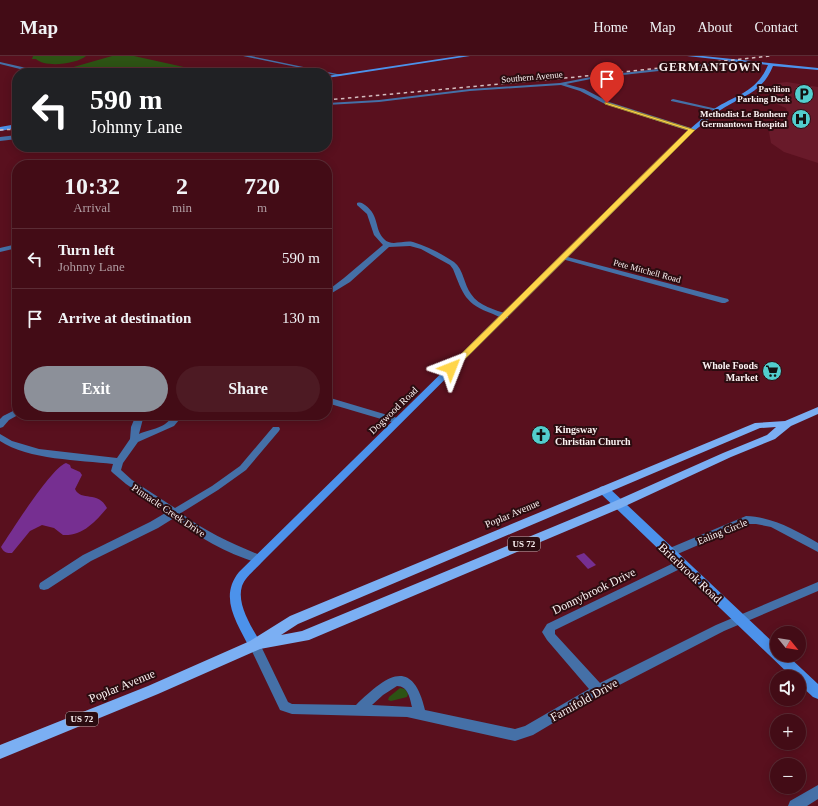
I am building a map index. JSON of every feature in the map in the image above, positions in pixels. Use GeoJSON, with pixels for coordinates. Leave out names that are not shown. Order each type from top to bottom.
{"type":"FeatureCollection","features":[{"type":"Feature","properties":{"kind":"main road","name":"Poplar Avenue"},"geometry":{"type":"LineString","coordinates":[[255,645],[304,636],[618,505],[771,437],[787,424],[818,410]]}},
{"type":"Feature","properties":{"kind":"main road","name":"Poplar Avenue"},"geometry":{"type":"LineString","coordinates":[[0,752],[153,690],[255,645],[294,620],[759,425],[787,424]]}},
{"type":"Feature","properties":{"kind":"street"},"geometry":{"type":"LineString","coordinates":[[245,56],[305,68]]}},
{"type":"Feature","properties":{"kind":"street"},"geometry":{"type":"LineString","coordinates":[[332,76],[468,56]]}},
{"type":"Feature","properties":{"kind":"street"},"geometry":{"type":"LineString","coordinates":[[689,56],[818,69]]}},
{"type":"Feature","properties":{"kind":"street","name":"Southern Avenue"},"geometry":{"type":"LineString","coordinates":[[332,104],[379,101],[470,90],[560,84],[596,77],[738,61]]}},
{"type":"Feature","properties":{"kind":"street"},"geometry":{"type":"LineString","coordinates":[[0,63],[21,68]]}},
{"type":"Feature","properties":{"kind":"street","name":"Dogwood Road"},"geometry":{"type":"LineString","coordinates":[[255,645],[241,616],[235,594],[236,586],[240,579],[258,559],[692,130],[717,110],[747,94],[759,84],[766,77],[771,64]]}},
{"type":"Feature","properties":{"kind":"street"},"geometry":{"type":"LineString","coordinates":[[332,73],[340,75]]}},
{"type":"Feature","properties":{"kind":"street"},"geometry":{"type":"LineString","coordinates":[[560,84],[582,90],[607,103],[692,130]]}},
{"type":"Feature","properties":{"kind":"street"},"geometry":{"type":"LineString","coordinates":[[673,100],[717,110]]}},
{"type":"Feature","properties":{"kind":"street"},"geometry":{"type":"LineString","coordinates":[[0,129],[12,127]]}},
{"type":"Feature","properties":{"kind":"street"},"geometry":{"type":"LineString","coordinates":[[0,139],[12,138]]}},
{"type":"Feature","properties":{"kind":"street"},"geometry":{"type":"LineString","coordinates":[[359,204],[371,214],[377,236],[387,245]]}},
{"type":"Feature","properties":{"kind":"street"},"geometry":{"type":"LineString","coordinates":[[332,290],[347,280],[387,245],[400,244],[417,246],[452,264],[456,268],[467,295],[472,300],[483,308],[505,316]]}},
{"type":"Feature","properties":{"kind":"street"},"geometry":{"type":"LineString","coordinates":[[0,250],[12,247]]}},
{"type":"Feature","properties":{"kind":"street","name":"Pete Mitchell Road"},"geometry":{"type":"LineString","coordinates":[[564,258],[724,301]]}},
{"type":"Feature","properties":{"kind":"street"},"geometry":{"type":"LineString","coordinates":[[332,401],[398,421]]}},
{"type":"Feature","properties":{"kind":"street"},"geometry":{"type":"LineString","coordinates":[[0,425],[6,418],[12,415]]}},
{"type":"Feature","properties":{"kind":"street"},"geometry":{"type":"LineString","coordinates":[[135,440],[134,433],[137,420]]}},
{"type":"Feature","properties":{"kind":"street"},"geometry":{"type":"LineString","coordinates":[[0,437],[4,441],[34,450],[119,460],[135,440],[173,424],[176,420]]}},
{"type":"Feature","properties":{"kind":"street"},"geometry":{"type":"LineString","coordinates":[[44,586],[87,558],[154,525],[215,488],[244,468],[276,429]]}},
{"type":"Feature","properties":{"kind":"street","name":"Pinnacle Creek Drive"},"geometry":{"type":"LineString","coordinates":[[119,460],[116,466],[116,471],[119,475],[193,528],[230,547],[258,559]]}},
{"type":"Feature","properties":{"kind":"street","name":"Brierbrook Road"},"geometry":{"type":"LineString","coordinates":[[604,490],[618,505],[770,648]]}},
{"type":"Feature","properties":{"kind":"street","name":"Ealing Circle"},"geometry":{"type":"LineString","coordinates":[[669,553],[746,520],[757,519],[771,523],[818,548]]}},
{"type":"Feature","properties":{"kind":"street","name":"Donnybrook Drive"},"geometry":{"type":"LineString","coordinates":[[598,690],[548,632],[551,627],[680,564]]}},
{"type":"Feature","properties":{"kind":"street"},"geometry":{"type":"LineString","coordinates":[[740,619],[818,586]]}},
{"type":"Feature","properties":{"kind":"street","name":"Farnifold Drive"},"geometry":{"type":"LineString","coordinates":[[255,645],[284,706],[292,709],[392,710],[420,714],[514,736],[528,731],[598,690],[740,619]]}},
{"type":"Feature","properties":{"kind":"street","name":"Brierbrook Road"},"geometry":{"type":"LineString","coordinates":[[785,662],[818,693]]}},
{"type":"Feature","properties":{"kind":"street"},"geometry":{"type":"LineString","coordinates":[[360,710],[388,685],[398,680],[403,681],[412,688],[417,696],[420,714]]}},
{"type":"Feature","properties":{"kind":"street"},"geometry":{"type":"LineString","coordinates":[[795,806],[818,791]]}},
{"type":"Feature","properties":{"kind":"shaded area","name":"Methodist Le Bonheur Germantown Hospital"},"geometry":{"type":"Polygon","coordinates":[[[787,82],[818,87],[818,163],[784,152],[771,143],[769,132],[788,115],[786,108],[772,102],[769,95],[778,83],[787,82]]]}},
{"type":"Feature","properties":{"kind":"shaded area"},"geometry":{"type":"Polygon","coordinates":[[[66,463],[82,475],[75,489],[78,493],[99,499],[107,508],[83,531],[70,535],[63,535],[54,528],[42,525],[30,531],[12,553],[4,552],[1,547],[41,488],[59,467],[66,463]]]}},
{"type":"Feature","properties":{"kind":"shaded area"},"geometry":{"type":"Polygon","coordinates":[[[584,553],[596,565],[588,569],[576,556],[584,553]]]}},
{"type":"Feature","properties":{"kind":"green space"},"geometry":{"type":"Polygon","coordinates":[[[33,56],[86,56],[82,59],[69,63],[53,64],[32,59],[33,56]]]}},
{"type":"Feature","properties":{"kind":"green space"},"geometry":{"type":"Polygon","coordinates":[[[112,56],[134,56],[188,68],[70,68],[112,56]]]}},
{"type":"Feature","properties":{"kind":"green space"},"geometry":{"type":"Polygon","coordinates":[[[400,688],[405,689],[408,694],[407,697],[391,701],[388,700],[389,697],[400,688]]]}},
{"type":"Feature","properties":{"kind":"railway"},"geometry":{"type":"LineString","coordinates":[[332,100],[576,77],[770,56]]}},
{"type":"Feature","properties":{"kind":"railway"},"geometry":{"type":"LineString","coordinates":[[0,130],[12,129]]}},
{"type":"Feature","properties":{"kind":"place","name":"Pavilion Parking Deck"},"geometry":{"type":"Point","coordinates":[804,94]}},
{"type":"Feature","properties":{"kind":"place","name":"Methodist Le Bonheur Germantown Hospital"},"geometry":{"type":"Point","coordinates":[801,119]}},
{"type":"Feature","properties":{"kind":"place","name":"Whole Foods Market"},"geometry":{"type":"Point","coordinates":[772,371]}},
{"type":"Feature","properties":{"kind":"place","name":"Kingsway Christian Church"},"geometry":{"type":"Point","coordinates":[541,435]}},
{"type":"Feature","properties":{"kind":"district","name":"GERMANTOWN"},"geometry":{"type":"Point","coordinates":[710,67]}},
{"type":"Feature","properties":{"kind":"route"},"geometry":{"type":"LineString","coordinates":[[451,368],[692,130],[607,103]]}}]}
